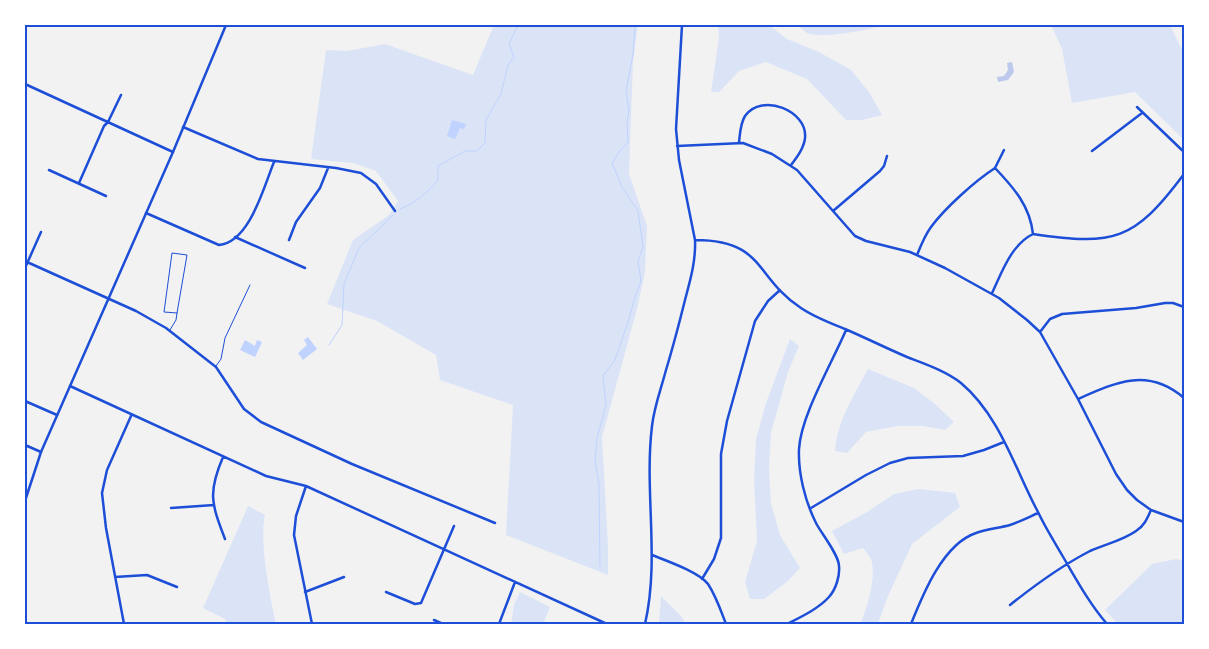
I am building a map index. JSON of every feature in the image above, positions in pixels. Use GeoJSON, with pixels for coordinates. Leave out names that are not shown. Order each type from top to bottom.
{"type":"FeatureCollection","features":[{"type":"Feature","properties":{"kind":"street"},"geometry":{"type":"LineString","coordinates":[[25,501],[41,452],[226,25]]}},
{"type":"Feature","properties":{"kind":"street"},"geometry":{"type":"LineString","coordinates":[[645,624],[652,555],[650,451],[652,427],[656,405],[690,281],[695,240],[677,146],[676,114],[682,25]]}},
{"type":"Feature","properties":{"kind":"street"},"geometry":{"type":"LineString","coordinates":[[25,84],[172,152]]}},
{"type":"Feature","properties":{"kind":"street"},"geometry":{"type":"LineString","coordinates":[[79,183],[104,126],[108,122],[121,95]]}},
{"type":"Feature","properties":{"kind":"street"},"geometry":{"type":"LineString","coordinates":[[739,142],[744,118],[751,110],[763,104],[778,106],[798,119],[805,129],[804,144],[791,165]]}},
{"type":"Feature","properties":{"kind":"street"},"geometry":{"type":"LineString","coordinates":[[1137,107],[1184,152]]}},
{"type":"Feature","properties":{"kind":"street"},"geometry":{"type":"LineString","coordinates":[[1092,151],[1142,113]]}},
{"type":"Feature","properties":{"kind":"street"},"geometry":{"type":"LineString","coordinates":[[183,127],[251,157],[274,162],[353,171],[370,178],[379,187],[395,211]]}},
{"type":"Feature","properties":{"kind":"street"},"geometry":{"type":"LineString","coordinates":[[677,146],[739,142],[762,150],[791,165],[803,176],[848,230],[860,239],[917,255],[992,293],[1010,306],[1040,332],[1078,399],[1116,474],[1127,490],[1151,510],[1184,522]]}},
{"type":"Feature","properties":{"kind":"street"},"geometry":{"type":"LineString","coordinates":[[917,255],[927,233],[935,222],[966,192],[995,168],[1004,150]]}},
{"type":"Feature","properties":{"kind":"street"},"geometry":{"type":"LineString","coordinates":[[833,211],[880,171],[884,166],[887,156]]}},
{"type":"Feature","properties":{"kind":"street"},"geometry":{"type":"LineString","coordinates":[[145,212],[222,245],[236,237],[252,217],[274,162]]}},
{"type":"Feature","properties":{"kind":"street"},"geometry":{"type":"LineString","coordinates":[[289,240],[296,222],[320,188],[328,168]]}},
{"type":"Feature","properties":{"kind":"street"},"geometry":{"type":"LineString","coordinates":[[995,168],[1023,202],[1032,222],[1033,234]]}},
{"type":"Feature","properties":{"kind":"street"},"geometry":{"type":"LineString","coordinates":[[49,170],[106,196]]}},
{"type":"Feature","properties":{"kind":"street"},"geometry":{"type":"LineString","coordinates":[[992,293],[1016,247],[1025,238],[1033,234],[1090,240],[1124,232],[1138,225],[1153,213],[1184,174]]}},
{"type":"Feature","properties":{"kind":"street"},"geometry":{"type":"LineString","coordinates":[[25,268],[41,232]]}},
{"type":"Feature","properties":{"kind":"street"},"geometry":{"type":"LineString","coordinates":[[236,237],[306,268]]}},
{"type":"Feature","properties":{"kind":"street"},"geometry":{"type":"LineString","coordinates":[[695,240],[724,242],[739,248],[753,258],[780,290],[806,311],[938,369],[954,378],[978,400],[1004,442],[1038,513],[1067,564],[1098,614],[1108,624]]}},
{"type":"Feature","properties":{"kind":"street"},"geometry":{"type":"LineString","coordinates":[[27,262],[142,314],[170,330],[216,367],[244,409],[261,422],[354,465],[495,523]]}},
{"type":"Feature","properties":{"kind":"street"},"geometry":{"type":"LineString","coordinates":[[702,578],[714,559],[721,538],[721,454],[724,430],[731,404],[756,321],[763,308],[780,290]]}},
{"type":"Feature","properties":{"kind":"street"},"geometry":{"type":"LineString","coordinates":[[1040,332],[1050,319],[1062,314],[1136,308],[1165,303],[1184,306]]}},
{"type":"Feature","properties":{"kind":"street"},"geometry":{"type":"LineString","coordinates":[[787,624],[809,612],[828,598],[837,582],[840,564],[816,523],[810,509],[800,471],[800,440],[808,414],[846,330]]}},
{"type":"Feature","properties":{"kind":"street"},"geometry":{"type":"LineString","coordinates":[[1078,399],[1122,381],[1142,380],[1166,386],[1184,398]]}},
{"type":"Feature","properties":{"kind":"street"},"geometry":{"type":"LineString","coordinates":[[70,386],[266,476],[306,486],[607,624]]}},
{"type":"Feature","properties":{"kind":"street"},"geometry":{"type":"LineString","coordinates":[[25,401],[57,415]]}},
{"type":"Feature","properties":{"kind":"street"},"geometry":{"type":"LineString","coordinates":[[124,624],[103,508],[102,488],[107,470],[132,416]]}},
{"type":"Feature","properties":{"kind":"street"},"geometry":{"type":"LineString","coordinates":[[810,509],[866,475],[890,463],[908,458],[963,456],[1004,442]]}},
{"type":"Feature","properties":{"kind":"street"},"geometry":{"type":"LineString","coordinates":[[25,445],[41,452]]}},
{"type":"Feature","properties":{"kind":"street"},"geometry":{"type":"LineString","coordinates":[[224,457],[213,481],[214,505],[224,539]]}},
{"type":"Feature","properties":{"kind":"street"},"geometry":{"type":"LineString","coordinates":[[306,486],[296,516],[294,535],[312,624]]}},
{"type":"Feature","properties":{"kind":"street"},"geometry":{"type":"LineString","coordinates":[[170,508],[214,505]]}},
{"type":"Feature","properties":{"kind":"street"},"geometry":{"type":"LineString","coordinates":[[1010,605],[1067,564],[1130,535],[1143,525],[1151,510]]}},
{"type":"Feature","properties":{"kind":"street"},"geometry":{"type":"LineString","coordinates":[[911,624],[926,589],[936,572],[947,555],[961,541],[975,533],[1011,524],[1038,513]]}},
{"type":"Feature","properties":{"kind":"street"},"geometry":{"type":"LineString","coordinates":[[386,592],[415,604],[421,603],[454,526]]}},
{"type":"Feature","properties":{"kind":"street"},"geometry":{"type":"LineString","coordinates":[[652,555],[702,578],[709,587],[726,624]]}},
{"type":"Feature","properties":{"kind":"street"},"geometry":{"type":"LineString","coordinates":[[115,577],[147,574],[177,587]]}},
{"type":"Feature","properties":{"kind":"street"},"geometry":{"type":"LineString","coordinates":[[305,592],[344,577]]}},
{"type":"Feature","properties":{"kind":"street"},"geometry":{"type":"LineString","coordinates":[[499,624],[515,582]]}},
{"type":"Feature","properties":{"kind":"street"},"geometry":{"type":"LineString","coordinates":[[434,620],[443,624]]}},
{"type":"Feature","properties":{"kind":"lane"},"geometry":{"type":"LineString","coordinates":[[170,330],[176,320],[177,314],[186,255],[172,253],[164,312],[177,314]]}},
{"type":"Feature","properties":{"kind":"lane"},"geometry":{"type":"LineString","coordinates":[[216,367],[221,358],[225,338],[250,285]]}},
{"type":"Feature","properties":{"kind":"shaded area"},"geometry":{"type":"Polygon","coordinates":[[[494,25],[638,25],[633,62],[629,174],[647,226],[645,272],[637,309],[602,437],[608,575],[506,535],[513,405],[440,380],[436,355],[377,321],[327,304],[353,240],[389,215],[398,201],[376,171],[353,163],[311,159],[326,50],[347,51],[385,44],[473,75],[494,25]]]}},
{"type":"Feature","properties":{"kind":"shaded area"},"geometry":{"type":"Polygon","coordinates":[[[718,25],[769,25],[787,39],[819,52],[851,70],[869,92],[882,115],[862,120],[846,120],[807,79],[766,62],[739,71],[719,92],[711,92],[719,38],[718,25]]]}},
{"type":"Feature","properties":{"kind":"shaded area"},"geometry":{"type":"Polygon","coordinates":[[[797,25],[885,25],[858,31],[818,35],[805,32],[797,25]]]}},
{"type":"Feature","properties":{"kind":"shaded area"},"geometry":{"type":"Polygon","coordinates":[[[1051,25],[1170,25],[1184,54],[1184,140],[1135,92],[1072,103],[1062,49],[1051,25]]]}},
{"type":"Feature","properties":{"kind":"shaded area"},"geometry":{"type":"Polygon","coordinates":[[[790,339],[799,346],[788,372],[771,433],[769,469],[771,503],[780,535],[800,568],[788,581],[764,599],[750,599],[745,582],[757,541],[754,481],[756,439],[766,403],[790,339]]]}},
{"type":"Feature","properties":{"kind":"shaded area"},"geometry":{"type":"Polygon","coordinates":[[[868,369],[914,388],[954,422],[945,430],[923,426],[897,426],[866,432],[847,453],[835,451],[842,420],[868,369]]]}},
{"type":"Feature","properties":{"kind":"shaded area"},"geometry":{"type":"Polygon","coordinates":[[[919,489],[955,493],[960,507],[912,544],[888,596],[878,624],[860,624],[871,591],[873,572],[870,557],[863,548],[844,554],[832,531],[867,512],[894,494],[919,489]]]}},
{"type":"Feature","properties":{"kind":"shaded area"},"geometry":{"type":"Polygon","coordinates":[[[248,506],[265,515],[264,554],[276,624],[227,624],[225,619],[203,608],[248,506]]]}},
{"type":"Feature","properties":{"kind":"shaded area"},"geometry":{"type":"Polygon","coordinates":[[[1176,559],[1184,561],[1184,624],[1118,624],[1105,610],[1152,564],[1176,559]]]}},
{"type":"Feature","properties":{"kind":"shaded area"},"geometry":{"type":"Polygon","coordinates":[[[520,592],[550,607],[543,624],[511,624],[514,605],[520,592]]]}},
{"type":"Feature","properties":{"kind":"shaded area"},"geometry":{"type":"Polygon","coordinates":[[[661,596],[681,616],[686,624],[659,624],[661,596]]]}},
{"type":"Feature","properties":{"kind":"water"},"geometry":{"type":"Polygon","coordinates":[[[452,120],[466,124],[464,129],[460,128],[455,139],[447,136],[452,120]]]}},
{"type":"Feature","properties":{"kind":"water"},"geometry":{"type":"Polygon","coordinates":[[[308,337],[317,349],[303,360],[298,353],[307,345],[304,340],[308,337]]]}},
{"type":"Feature","properties":{"kind":"water"},"geometry":{"type":"Polygon","coordinates":[[[245,340],[255,346],[257,340],[262,342],[255,357],[240,350],[245,340]]]}},
{"type":"Feature","properties":{"kind":"building"},"geometry":{"type":"Polygon","coordinates":[[[1012,62],[1014,72],[1008,80],[998,82],[997,77],[1004,76],[1008,70],[1007,63],[1012,62]]]}},
{"type":"Feature","properties":{"kind":"waterway"},"geometry":{"type":"LineString","coordinates":[[400,209],[416,201],[438,180],[438,166],[465,151],[477,151],[485,143],[486,120],[501,94],[508,65],[514,57],[509,44],[518,25]]}},
{"type":"Feature","properties":{"kind":"waterway"},"geometry":{"type":"LineString","coordinates":[[600,566],[599,484],[595,461],[597,438],[606,405],[603,376],[615,360],[641,281],[638,261],[643,247],[638,211],[622,187],[612,163],[628,142],[627,122],[629,110],[626,91],[633,54],[635,25]]}},
{"type":"Feature","properties":{"kind":"waterway"},"geometry":{"type":"LineString","coordinates":[[329,345],[342,325],[344,284],[359,248],[393,215]]}}]}
